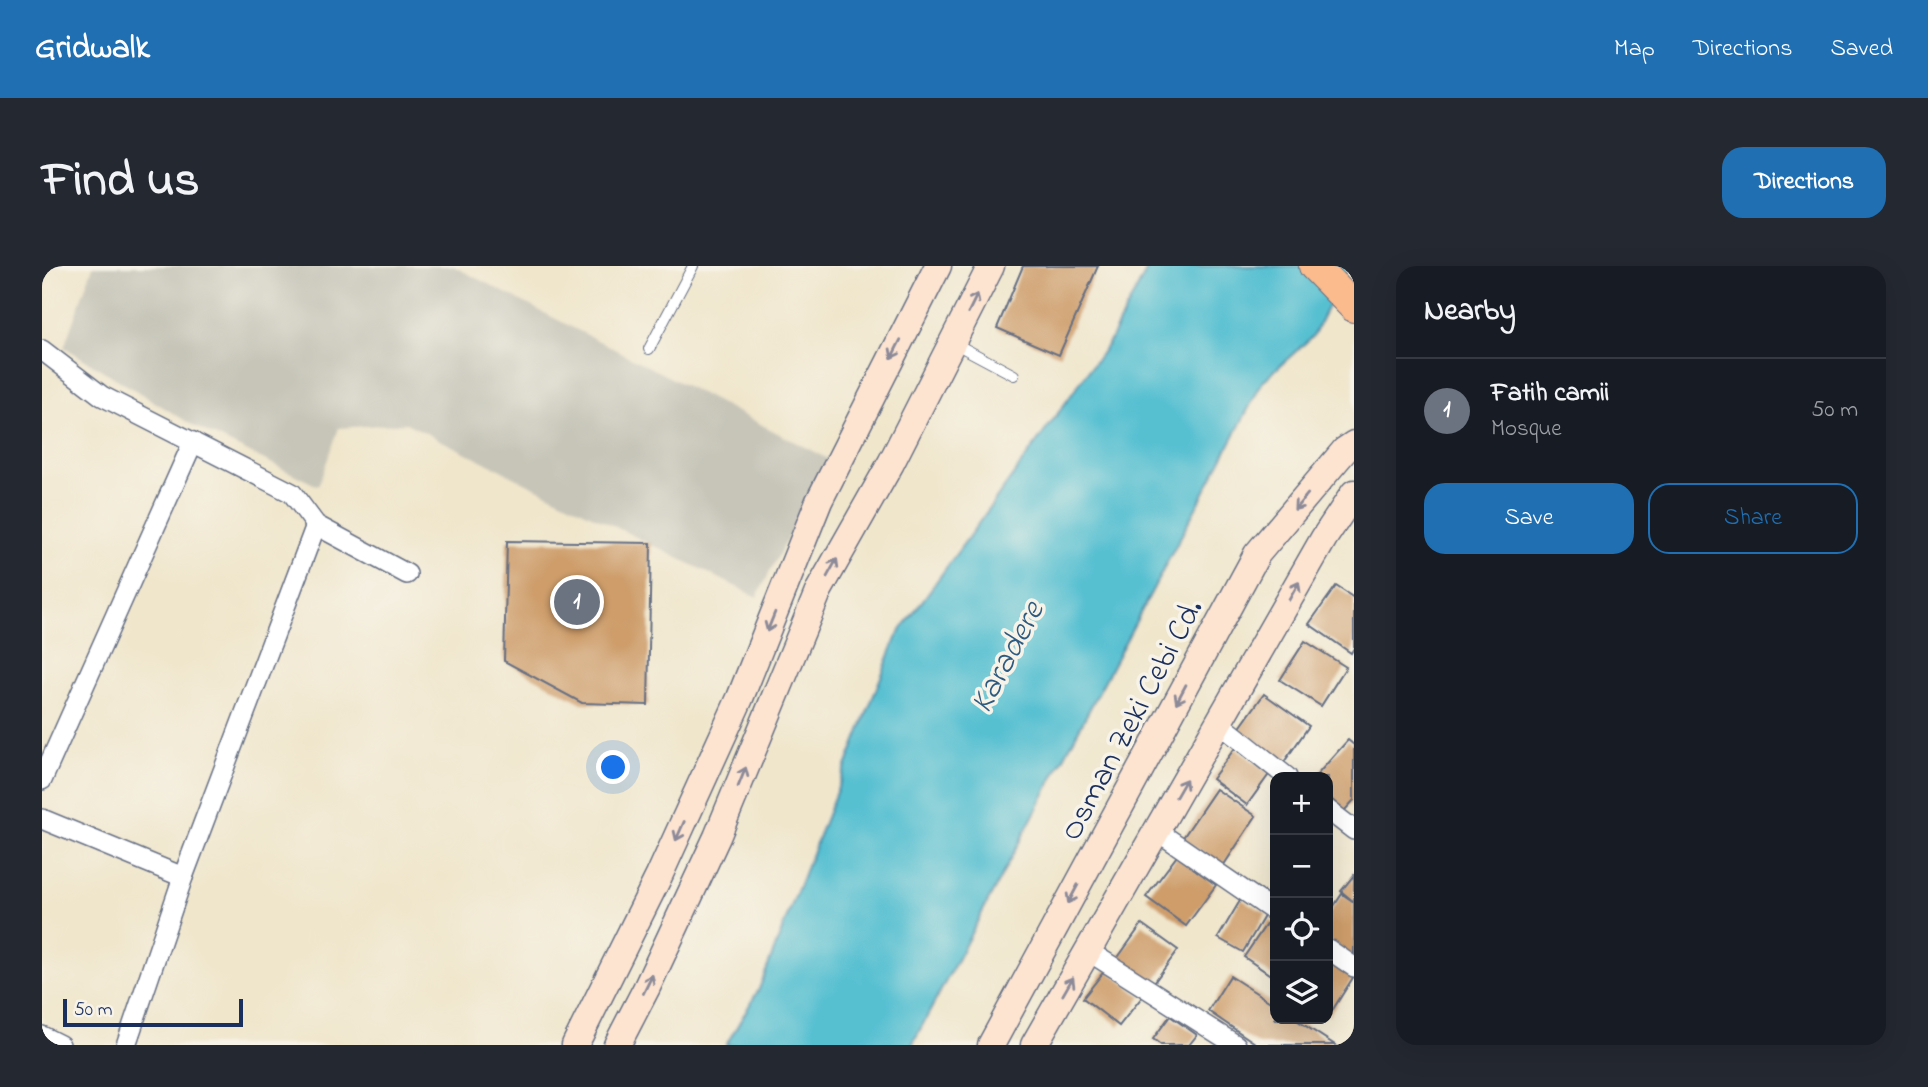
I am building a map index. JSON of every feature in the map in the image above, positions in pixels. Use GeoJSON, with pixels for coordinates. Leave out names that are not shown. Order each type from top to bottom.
{"type":"FeatureCollection","features":[{"type":"Feature","properties":{"kind":"main road"},"geometry":{"type":"LineString","coordinates":[[575,1045],[659,876],[740,698],[819,501],[938,266]]}},
{"type":"Feature","properties":{"kind":"main road"},"geometry":{"type":"LineString","coordinates":[[617,1045],[718,836],[819,590],[891,463],[991,266]]}},
{"type":"Feature","properties":{"kind":"main road"},"geometry":{"type":"LineString","coordinates":[[1314,266],[1354,307]]}},
{"type":"Feature","properties":{"kind":"main road","name":"Osman Zeki Cebi Cd."},"geometry":{"type":"LineString","coordinates":[[992,1045],[1257,554],[1351,451]]}},
{"type":"Feature","properties":{"kind":"main road"},"geometry":{"type":"LineString","coordinates":[[1034,1045],[1324,538],[1354,493]]}},
{"type":"Feature","properties":{"kind":"street"},"geometry":{"type":"LineString","coordinates":[[42,350],[102,396],[292,493],[316,525],[407,574]]}},
{"type":"Feature","properties":{"kind":"street"},"geometry":{"type":"LineString","coordinates":[[42,780],[192,442]]}},
{"type":"Feature","properties":{"kind":"street"},"geometry":{"type":"LineString","coordinates":[[126,1045],[183,877],[316,525]]}},
{"type":"Feature","properties":{"kind":"street"},"geometry":{"type":"LineString","coordinates":[[1219,723],[1281,772]]}},
{"type":"Feature","properties":{"kind":"street"},"geometry":{"type":"LineString","coordinates":[[1333,814],[1354,830]]}},
{"type":"Feature","properties":{"kind":"street"},"geometry":{"type":"LineString","coordinates":[[42,819],[183,877]]}},
{"type":"Feature","properties":{"kind":"street"},"geometry":{"type":"LineString","coordinates":[[1157,831],[1270,909]]}},
{"type":"Feature","properties":{"kind":"street"},"geometry":{"type":"LineString","coordinates":[[1087,951],[1236,1045]]}},
{"type":"Feature","properties":{"kind":"street"},"geometry":{"type":"LineString","coordinates":[[1333,952],[1354,967]]}},
{"type":"Feature","properties":{"kind":"street"},"geometry":{"type":"LineString","coordinates":[[42,1036],[60,1045]]}},
{"type":"Feature","properties":{"kind":"lane"},"geometry":{"type":"LineString","coordinates":[[649,349],[693,266]]}},
{"type":"Feature","properties":{"kind":"lane"},"geometry":{"type":"LineString","coordinates":[[954,343],[1014,375]]}},
{"type":"Feature","properties":{"kind":"shaded area"},"geometry":{"type":"Polygon","coordinates":[[[93,266],[453,266],[828,459],[757,597],[406,423],[339,428],[318,486],[194,426],[64,347],[93,266]]]}},
{"type":"Feature","properties":{"kind":"water","name":"Karadere"},"geometry":{"type":"Polygon","coordinates":[[[1149,266],[1348,266],[1313,336],[1263,381],[912,1045],[726,1045],[759,989],[897,636],[1108,344],[1149,266]]]}},
{"type":"Feature","properties":{"kind":"building"},"geometry":{"type":"Polygon","coordinates":[[[1023,266],[1098,266],[1059,355],[997,328],[1023,266]]]}},
{"type":"Feature","properties":{"kind":"building"},"geometry":{"type":"Polygon","coordinates":[[[507,541],[651,543],[648,705],[582,703],[504,661],[507,541]]]}},
{"type":"Feature","properties":{"kind":"building"},"geometry":{"type":"Polygon","coordinates":[[[1336,586],[1354,598],[1354,648],[1351,653],[1309,624],[1336,586]]]}},
{"type":"Feature","properties":{"kind":"building"},"geometry":{"type":"Polygon","coordinates":[[[1305,641],[1346,667],[1321,706],[1280,680],[1305,641]]]}},
{"type":"Feature","properties":{"kind":"building"},"geometry":{"type":"Polygon","coordinates":[[[1264,694],[1309,726],[1284,762],[1239,729],[1264,694]]]}},
{"type":"Feature","properties":{"kind":"building"},"geometry":{"type":"Polygon","coordinates":[[[1348,740],[1354,745],[1354,800],[1344,811],[1333,801],[1333,772],[1319,772],[1348,740]]]}},
{"type":"Feature","properties":{"kind":"building"},"geometry":{"type":"Polygon","coordinates":[[[1235,748],[1270,773],[1247,805],[1212,779],[1235,748]]]}},
{"type":"Feature","properties":{"kind":"building"},"geometry":{"type":"Polygon","coordinates":[[[1216,789],[1256,816],[1223,866],[1182,839],[1216,789]]]}},
{"type":"Feature","properties":{"kind":"building"},"geometry":{"type":"Polygon","coordinates":[[[1177,856],[1216,885],[1186,926],[1146,897],[1177,856]]]}},
{"type":"Feature","properties":{"kind":"building"},"geometry":{"type":"Polygon","coordinates":[[[1354,875],[1354,902],[1341,891],[1354,875]]]}},
{"type":"Feature","properties":{"kind":"building"},"geometry":{"type":"Polygon","coordinates":[[[1342,894],[1354,902],[1354,958],[1333,943],[1333,908],[1342,894]]]}},
{"type":"Feature","properties":{"kind":"building"},"geometry":{"type":"Polygon","coordinates":[[[1241,899],[1266,913],[1243,952],[1218,938],[1241,899]]]}},
{"type":"Feature","properties":{"kind":"building"},"geometry":{"type":"Polygon","coordinates":[[[1269,920],[1270,921],[1270,975],[1244,957],[1269,920]]]}},
{"type":"Feature","properties":{"kind":"building"},"geometry":{"type":"Polygon","coordinates":[[[1142,924],[1178,950],[1149,989],[1114,963],[1142,924]]]}},
{"type":"Feature","properties":{"kind":"building"},"geometry":{"type":"Polygon","coordinates":[[[1333,962],[1354,976],[1333,1009],[1333,962]]]}},
{"type":"Feature","properties":{"kind":"building"},"geometry":{"type":"Polygon","coordinates":[[[1106,969],[1142,997],[1119,1026],[1083,998],[1106,969]]]}},
{"type":"Feature","properties":{"kind":"building"},"geometry":{"type":"Polygon","coordinates":[[[1230,976],[1270,1002],[1270,1024],[1303,1024],[1335,1045],[1258,1045],[1208,1011],[1230,976]]]}},
{"type":"Feature","properties":{"kind":"building"},"geometry":{"type":"Polygon","coordinates":[[[1170,1016],[1197,1035],[1189,1045],[1161,1045],[1153,1039],[1170,1016]]]}},
{"type":"Feature","properties":{"kind":"place","name":"Fatih camii"},"geometry":{"type":"Point","coordinates":[577,602]}}]}
